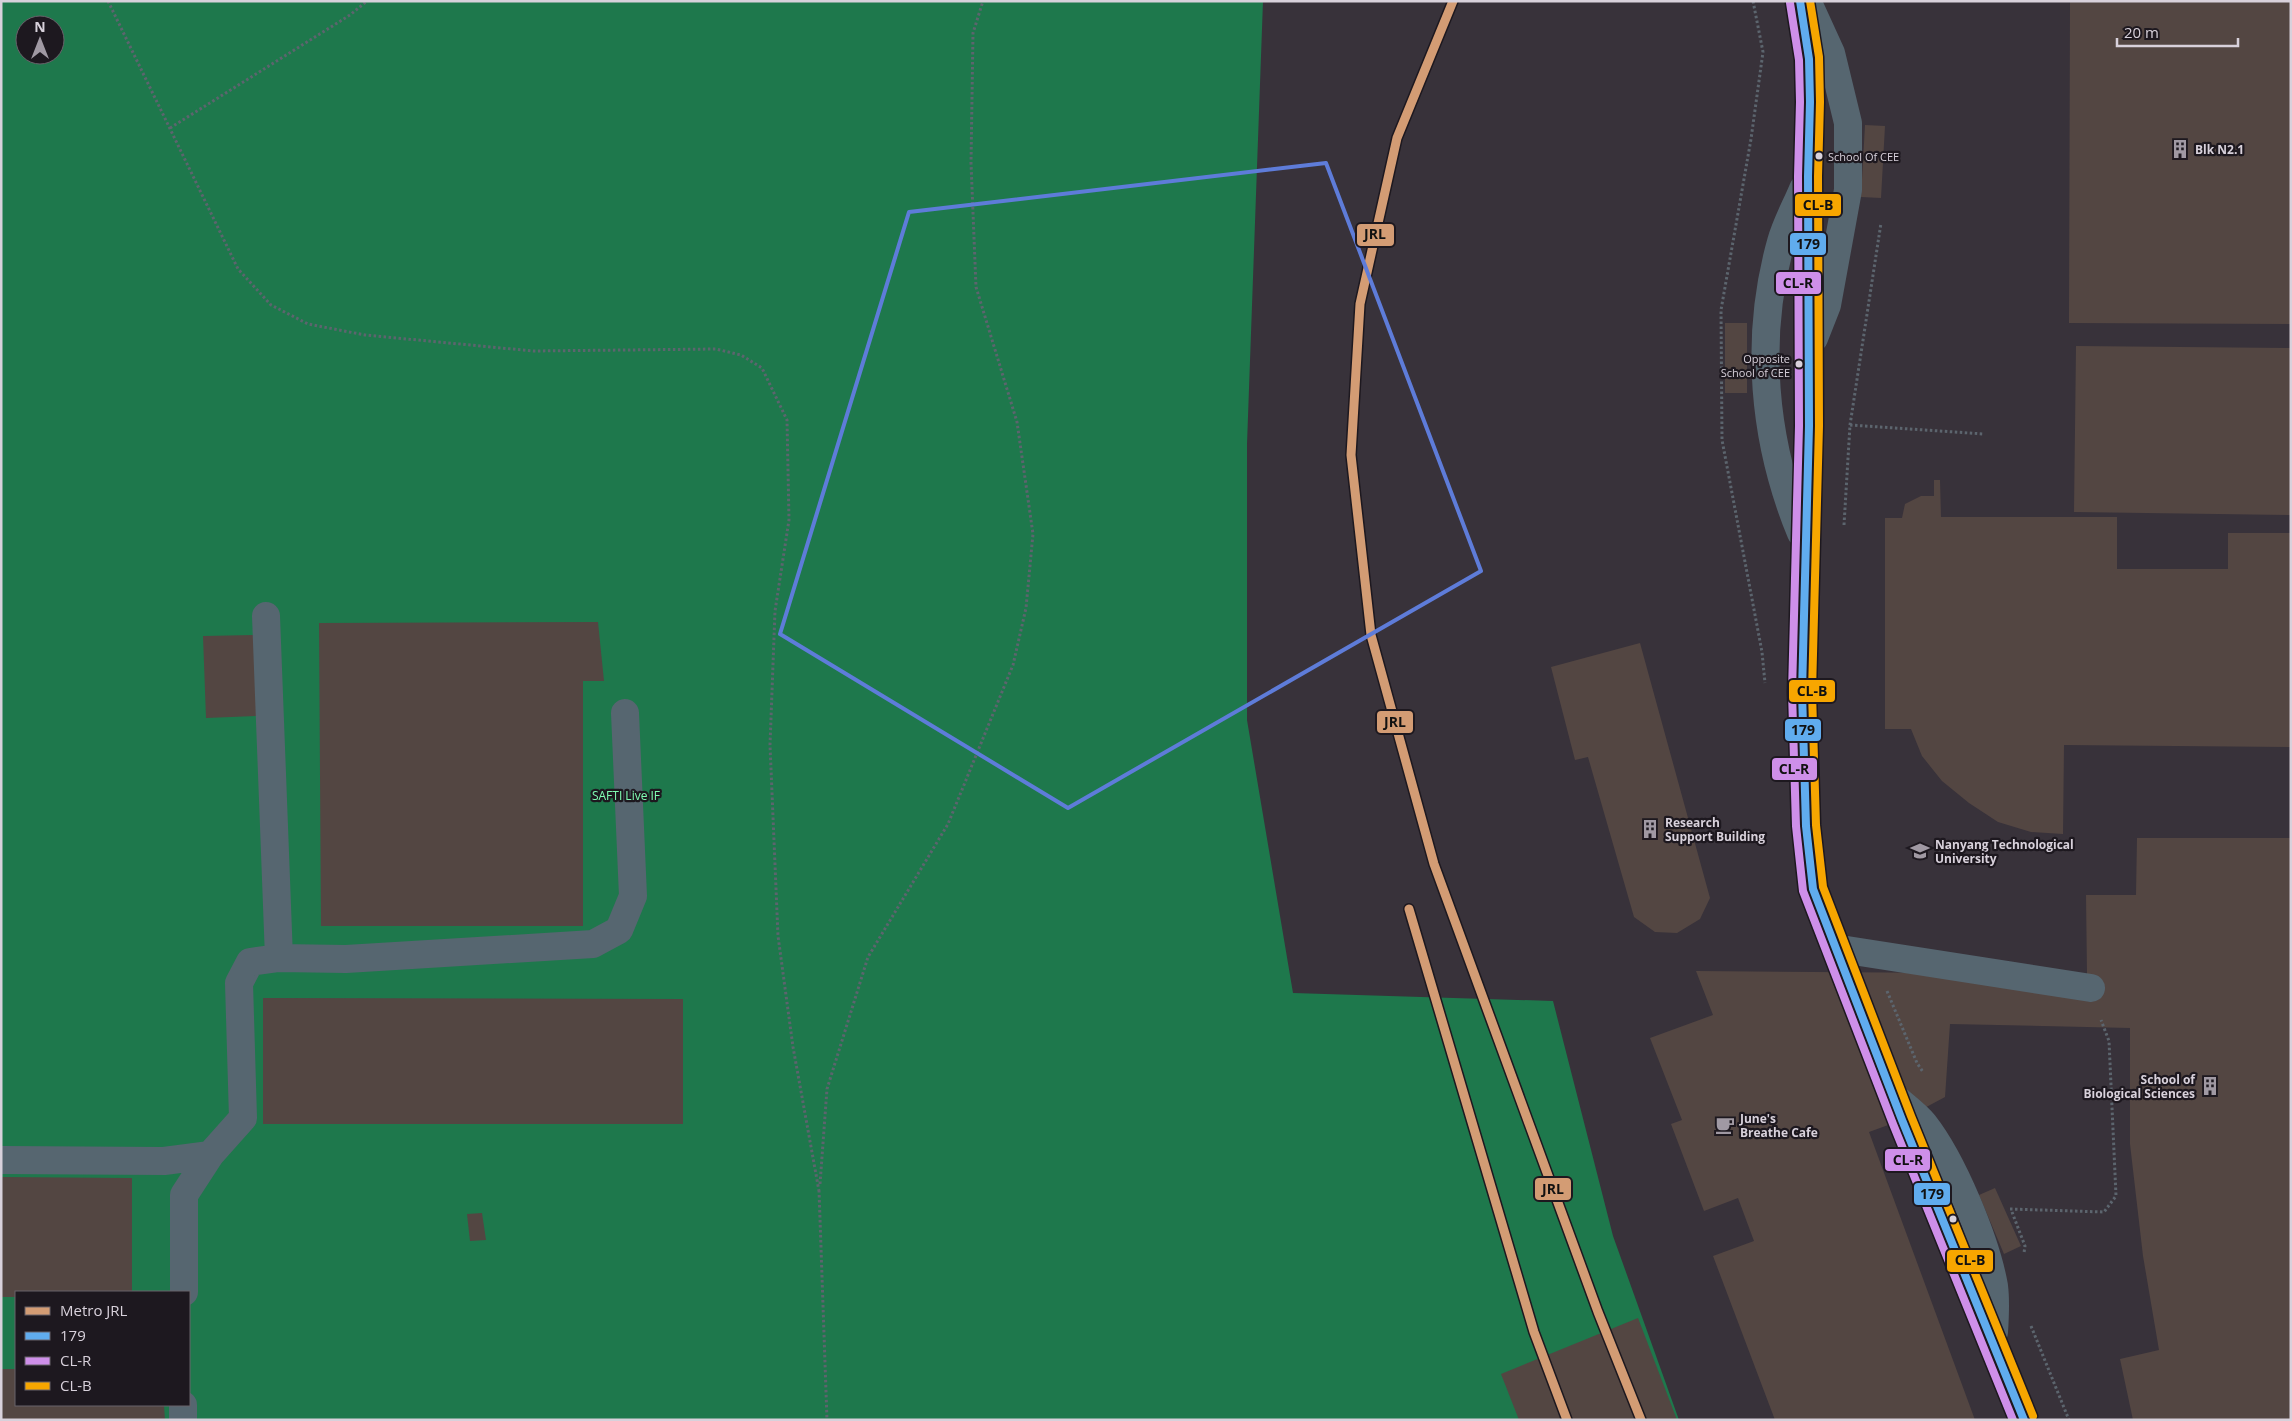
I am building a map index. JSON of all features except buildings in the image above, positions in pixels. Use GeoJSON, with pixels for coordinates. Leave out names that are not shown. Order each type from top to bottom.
{"type":"FeatureCollection","features":[{"type":"Feature","properties":{"kind":"street"},"geometry":{"type":"LineString","coordinates":[[1800,1],[1808,59],[1810,102],[1808,176],[1809,426],[1802,692],[1806,826],[1812,889],[1839,960],[2093,1000]]}},
{"type":"Feature","properties":{"kind":"street"},"geometry":{"type":"LineString","coordinates":[[1807,1],[1832,53],[1848,122],[1848,190],[1827,305],[1808,359]]}},
{"type":"Feature","properties":{"kind":"street"},"geometry":{"type":"LineString","coordinates":[[1806,546],[1792,512],[1775,455],[1765,382],[1766,318],[1780,251],[1808,176]]}},
{"type":"Feature","properties":{"kind":"street"},"geometry":{"type":"LineString","coordinates":[[266,616],[279,958]]}},
{"type":"Feature","properties":{"kind":"street"},"geometry":{"type":"LineString","coordinates":[[184,1291],[184,1195],[210,1155],[243,1118],[239,983],[250,962],[279,958],[346,959],[593,944],[618,930],[633,896],[625,713]]}},
{"type":"Feature","properties":{"kind":"street"},"geometry":{"type":"LineString","coordinates":[[1898,1108],[2024,1420]]}},
{"type":"Feature","properties":{"kind":"street"},"geometry":{"type":"LineString","coordinates":[[1,1160],[164,1160],[210,1155]]}},
{"type":"Feature","properties":{"kind":"street"},"geometry":{"type":"LineString","coordinates":[[183,1406],[183,1420]]}},
{"type":"Feature","properties":{"kind":"path"},"geometry":{"type":"LineString","coordinates":[[108,1],[238,269],[271,305],[308,324],[365,335],[533,351],[716,349],[742,355],[762,368],[787,420],[789,520],[775,611],[770,745],[778,936],[793,1047],[819,1191]]}},
{"type":"Feature","properties":{"kind":"path"},"geometry":{"type":"LineString","coordinates":[[170,128],[350,15],[367,1]]}},
{"type":"Feature","properties":{"kind":"path"},"geometry":{"type":"LineString","coordinates":[[827,1420],[819,1191],[827,1089],[868,956],[948,824],[1013,665],[1026,608],[1033,534],[1017,422],[976,287],[971,163],[973,33],[983,1]]}},
{"type":"Feature","properties":{"kind":"path"},"geometry":{"type":"LineString","coordinates":[[1753,1],[1763,52],[1751,139],[1721,310],[1722,440],[1762,652],[1765,691]]}},
{"type":"Feature","properties":{"kind":"path"},"geometry":{"type":"LineString","coordinates":[[1844,534],[1850,425],[1881,223]]}},
{"type":"Feature","properties":{"kind":"path"},"geometry":{"type":"LineString","coordinates":[[1850,425],[1984,434]]}},
{"type":"Feature","properties":{"kind":"path"},"geometry":{"type":"LineString","coordinates":[[2010,1209],[2104,1212],[2116,1196],[2109,1041],[2093,1000]]}},
{"type":"Feature","properties":{"kind":"highlighted area"},"geometry":{"type":"Polygon","coordinates":[[[1326,163],[1481,571],[1068,808],[780,634],[909,212],[1326,163]]]}},
{"type":"Feature","properties":{"kind":"green space","name":"SAFTI Live IF"},"geometry":{"type":"Polygon","coordinates":[[[1,1],[1263,1],[1247,444],[1247,720],[1293,993],[1553,1001],[1613,1236],[1679,1420],[1,1420],[1,1]]]}},
{"type":"Feature","properties":{"kind":"tunnel"},"geometry":{"type":"LineString","coordinates":[[1844,972],[1901,1117]]}},
{"type":"Feature","properties":{"kind":"metro line","name":"JRL"},"geometry":{"type":"LineString","coordinates":[[1453,1],[1397,138],[1360,304],[1351,455],[1371,635],[1434,864],[1598,1312],[1641,1420]]}},
{"type":"Feature","properties":{"kind":"metro line","name":"JRL"},"geometry":{"type":"LineString","coordinates":[[1409,909],[1534,1332],[1567,1420]]}},
{"type":"Feature","properties":{"kind":"transit line","name":"179"},"geometry":{"type":"LineString","coordinates":[[1800,1],[1809,59],[1810,102],[1808,176],[1809,426],[1802,692],[1806,826],[1813,889],[1902,1120],[2024,1420]]}},
{"type":"Feature","properties":{"kind":"transit line","name":"CL-B"},"geometry":{"type":"LineString","coordinates":[[1810,1],[1819,57],[1820,102],[1818,176],[1819,426],[1812,692],[1816,825],[1823,887],[1911,1116],[2033,1416]]}},
{"type":"Feature","properties":{"kind":"transit line","name":"CL-R"},"geometry":{"type":"LineString","coordinates":[[1790,3],[1799,60],[1800,102],[1798,176],[1799,426],[1792,692],[1796,826],[1803,891],[1893,1124],[2013,1420]]}},
{"type":"Feature","properties":{"kind":"place","name":"Blk N2.1"},"geometry":{"type":"Point","coordinates":[2180,149]}},
{"type":"Feature","properties":{"kind":"place","name":"School Of CEE"},"geometry":{"type":"Point","coordinates":[1819,156]}},
{"type":"Feature","properties":{"kind":"place","name":"Opposite School of CEE"},"geometry":{"type":"Point","coordinates":[1799,364]}},
{"type":"Feature","properties":{"kind":"place","name":"Research Support Building"},"geometry":{"type":"Point","coordinates":[1650,829]}},
{"type":"Feature","properties":{"kind":"place","name":"Nanyang Technological University"},"geometry":{"type":"Point","coordinates":[1920,851]}},
{"type":"Feature","properties":{"kind":"place","name":"School of Biological Sciences"},"geometry":{"type":"Point","coordinates":[2210,1086]}},
{"type":"Feature","properties":{"kind":"place","name":"June's Breathe Cafe"},"geometry":{"type":"Point","coordinates":[1725,1125]}}]}
